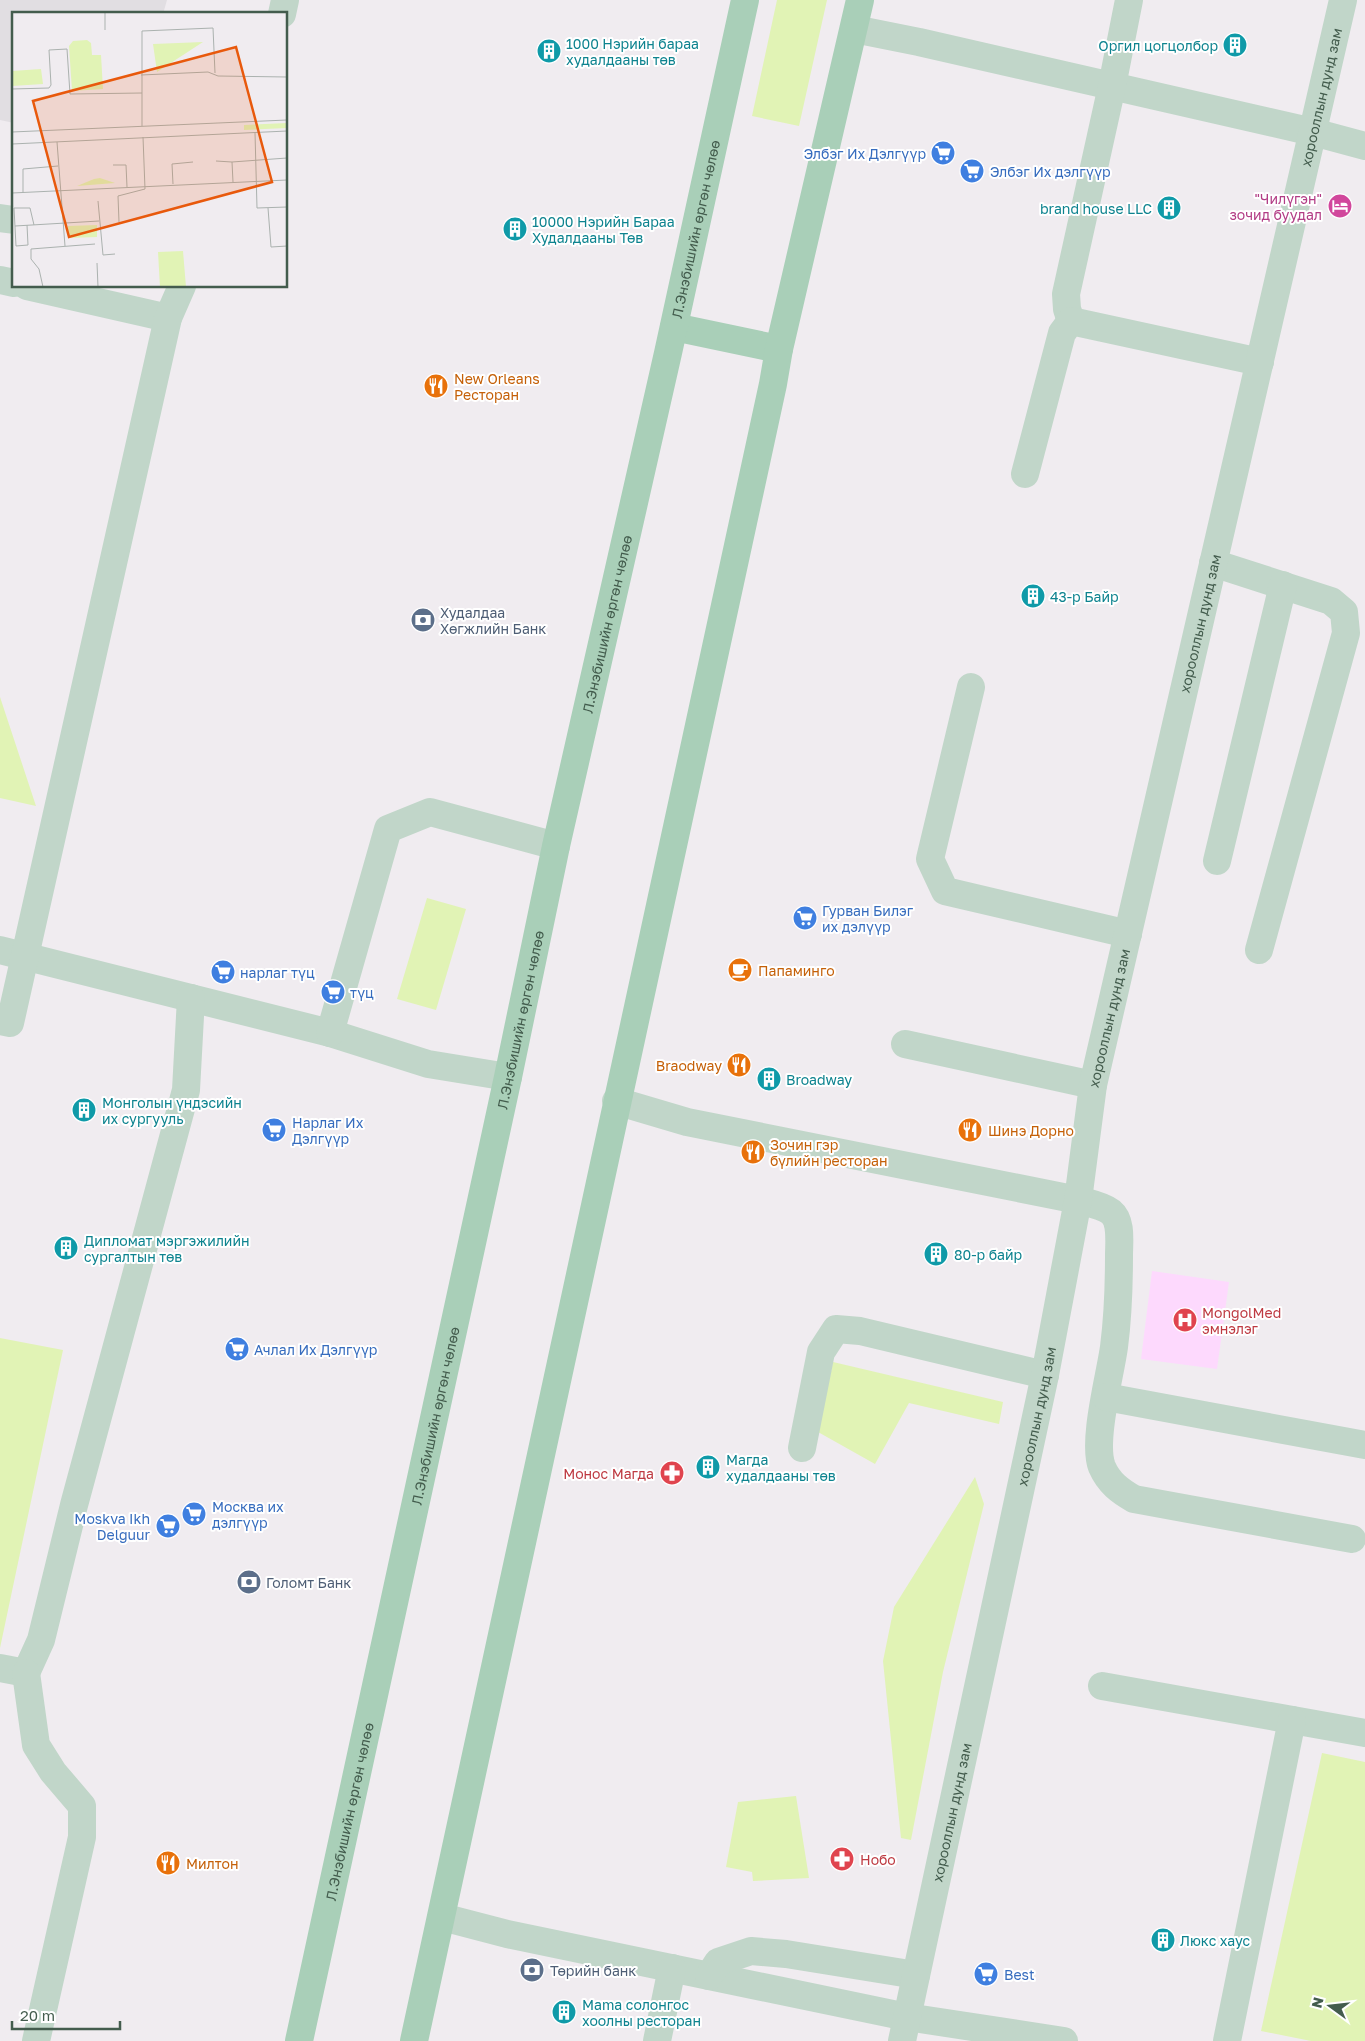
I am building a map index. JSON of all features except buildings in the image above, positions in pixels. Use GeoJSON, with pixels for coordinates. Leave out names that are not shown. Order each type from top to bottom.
{"type":"FeatureCollection","features":[{"type":"Feature","properties":{"kind":"main road","name":"Л.Энэбишийн өргөн чөлөө"},"geometry":{"type":"LineString","coordinates":[[299,2041],[508,1077],[556,846],[746,0]]}},
{"type":"Feature","properties":{"kind":"main road"},"geometry":{"type":"LineString","coordinates":[[414,2041],[616,1101],[773,384],[778,349],[860,0]]}},
{"type":"Feature","properties":{"kind":"main road"},"geometry":{"type":"LineString","coordinates":[[674,327],[778,349]]}},
{"type":"Feature","properties":{"kind":"street"},"geometry":{"type":"LineString","coordinates":[[1071,321],[1067,309],[1066,294],[1129,0]]}},
{"type":"Feature","properties":{"kind":"street","name":"хорооллын дунд зам"},"geometry":{"type":"LineString","coordinates":[[905,2029],[1045,1375],[1078,1200],[1093,1085],[1343,0]]}},
{"type":"Feature","properties":{"kind":"street"},"geometry":{"type":"LineString","coordinates":[[854,29],[919,42],[1313,132],[1365,146]]}},
{"type":"Feature","properties":{"kind":"street"},"geometry":{"type":"LineString","coordinates":[[36,288],[168,318]]}},
{"type":"Feature","properties":{"kind":"street"},"geometry":{"type":"LineString","coordinates":[[0,1021],[10,1023],[12,954],[168,318],[181,288]]}},
{"type":"Feature","properties":{"kind":"street"},"geometry":{"type":"LineString","coordinates":[[1071,321],[1260,362]]}},
{"type":"Feature","properties":{"kind":"street"},"geometry":{"type":"LineString","coordinates":[[1026,474],[1062,333],[1071,321]]}},
{"type":"Feature","properties":{"kind":"street"},"geometry":{"type":"LineString","coordinates":[[1213,563],[1331,601],[1344,612],[1346,633],[1259,950]]}},
{"type":"Feature","properties":{"kind":"street"},"geometry":{"type":"LineString","coordinates":[[1217,860],[1283,585]]}},
{"type":"Feature","properties":{"kind":"street"},"geometry":{"type":"LineString","coordinates":[[971,686],[930,859],[945,891],[1128,934]]}},
{"type":"Feature","properties":{"kind":"street"},"geometry":{"type":"LineString","coordinates":[[330,1033],[388,829],[430,812],[556,846]]}},
{"type":"Feature","properties":{"kind":"street"},"geometry":{"type":"LineString","coordinates":[[12,954],[330,1033],[428,1064],[508,1077]]}},
{"type":"Feature","properties":{"kind":"street"},"geometry":{"type":"LineString","coordinates":[[36,2041],[82,1837],[82,1806],[52,1772],[36,1746],[13,1670],[41,1640],[74,1504],[186,1090],[191,998]]}},
{"type":"Feature","properties":{"kind":"street"},"geometry":{"type":"LineString","coordinates":[[905,1044],[1093,1085]]}},
{"type":"Feature","properties":{"kind":"street"},"geometry":{"type":"LineString","coordinates":[[616,1101],[687,1122],[1078,1200],[1111,1212],[1118,1222],[1118,1306],[1099,1434],[1099,1451],[1106,1473],[1120,1491],[1134,1499],[1352,1539]]}},
{"type":"Feature","properties":{"kind":"street"},"geometry":{"type":"LineString","coordinates":[[802,1448],[821,1352],[836,1329],[860,1331],[1045,1375]]}},
{"type":"Feature","properties":{"kind":"street"},"geometry":{"type":"LineString","coordinates":[[1106,1397],[1365,1445]]}},
{"type":"Feature","properties":{"kind":"street"},"geometry":{"type":"LineString","coordinates":[[1102,1686],[1365,1733]]}},
{"type":"Feature","properties":{"kind":"street"},"geometry":{"type":"LineString","coordinates":[[1226,2041],[1292,1720]]}},
{"type":"Feature","properties":{"kind":"street"},"geometry":{"type":"LineString","coordinates":[[442,1917],[507,1934],[709,1976],[905,2029],[1064,2041]]}},
{"type":"Feature","properties":{"kind":"street"},"geometry":{"type":"LineString","coordinates":[[709,1976],[718,1962],[751,1951],[786,1954],[916,1975]]}},
{"type":"Feature","properties":{"kind":"street"},"geometry":{"type":"LineString","coordinates":[[658,2041],[672,1968]]}},
{"type":"Feature","properties":{"kind":"shaded area"},"geometry":{"type":"Polygon","coordinates":[[[0,0],[167,0],[164,12],[12,12],[12,123],[0,120],[0,0]]]}},
{"type":"Feature","properties":{"kind":"shaded area","name":"MongolMed эмнэлэг"},"geometry":{"type":"Polygon","coordinates":[[[1152,1271],[1229,1282],[1217,1369],[1141,1359],[1152,1271]]]}},
{"type":"Feature","properties":{"kind":"green space"},"geometry":{"type":"Polygon","coordinates":[[[777,0],[827,0],[799,126],[752,116],[777,0]]]}},
{"type":"Feature","properties":{"kind":"green space"},"geometry":{"type":"Polygon","coordinates":[[[0,697],[36,806],[0,798],[0,697]]]}},
{"type":"Feature","properties":{"kind":"green space"},"geometry":{"type":"Polygon","coordinates":[[[427,898],[466,909],[436,1010],[397,999],[427,898]]]}},
{"type":"Feature","properties":{"kind":"green space"},"geometry":{"type":"Polygon","coordinates":[[[0,1338],[63,1350],[0,1648],[0,1338]]]}},
{"type":"Feature","properties":{"kind":"green space"},"geometry":{"type":"Polygon","coordinates":[[[833,1362],[1003,1402],[999,1424],[909,1403],[875,1464],[818,1432],[833,1362]]]}},
{"type":"Feature","properties":{"kind":"green space"},"geometry":{"type":"Polygon","coordinates":[[[975,1477],[984,1504],[943,1672],[911,1840],[901,1838],[883,1661],[894,1607],[975,1477]]]}},
{"type":"Feature","properties":{"kind":"green space"},"geometry":{"type":"Polygon","coordinates":[[[1322,1753],[1365,1762],[1365,2041],[1311,2041],[1261,2031],[1322,1753]]]}},
{"type":"Feature","properties":{"kind":"green space"},"geometry":{"type":"Polygon","coordinates":[[[796,1796],[809,1878],[753,1881],[752,1872],[726,1867],[738,1802],[796,1796]]]}},
{"type":"Feature","properties":{"kind":"place","name":"Oргил цогцолбор"},"geometry":{"type":"Point","coordinates":[1235,45]}},
{"type":"Feature","properties":{"kind":"place","name":"1000 Нэрийн бараа худалдааны төв"},"geometry":{"type":"Point","coordinates":[549,51]}},
{"type":"Feature","properties":{"kind":"place","name":"Элбэг Их Дэлгүүр"},"geometry":{"type":"Point","coordinates":[943,153]}},
{"type":"Feature","properties":{"kind":"place","name":"Элбэг Их дэлгүүр"},"geometry":{"type":"Point","coordinates":[972,171]}},
{"type":"Feature","properties":{"kind":"place","name":"\"Чилүгэн\" зочид буудал"},"geometry":{"type":"Point","coordinates":[1340,206]}},
{"type":"Feature","properties":{"kind":"place","name":"brand house LLC"},"geometry":{"type":"Point","coordinates":[1169,208]}},
{"type":"Feature","properties":{"kind":"place","name":"10000 Нэрийн Бараа Худалдааны Төв"},"geometry":{"type":"Point","coordinates":[515,229]}},
{"type":"Feature","properties":{"kind":"place","name":"New Orleans Ресторан"},"geometry":{"type":"Point","coordinates":[436,386]}},
{"type":"Feature","properties":{"kind":"place","name":"43-р Байр"},"geometry":{"type":"Point","coordinates":[1033,596]}},
{"type":"Feature","properties":{"kind":"place","name":"Худалдаа Хөгжлийн Банк"},"geometry":{"type":"Point","coordinates":[423,620]}},
{"type":"Feature","properties":{"kind":"place","name":"Гурван Билэг их дэлүүр"},"geometry":{"type":"Point","coordinates":[805,918]}},
{"type":"Feature","properties":{"kind":"place","name":"Папаминго"},"geometry":{"type":"Point","coordinates":[740,970]}},
{"type":"Feature","properties":{"kind":"place","name":"нарлаг түц"},"geometry":{"type":"Point","coordinates":[223,972]}},
{"type":"Feature","properties":{"kind":"place","name":"түц"},"geometry":{"type":"Point","coordinates":[333,992]}},
{"type":"Feature","properties":{"kind":"place","name":"Braodway"},"geometry":{"type":"Point","coordinates":[739,1065]}},
{"type":"Feature","properties":{"kind":"place","name":"Broadway"},"geometry":{"type":"Point","coordinates":[769,1079]}},
{"type":"Feature","properties":{"kind":"place","name":"Монголын үндэсийн их сургууль"},"geometry":{"type":"Point","coordinates":[84,1110]}},
{"type":"Feature","properties":{"kind":"place","name":"Нарлаг Их Дэлгүүр"},"geometry":{"type":"Point","coordinates":[274,1130]}},
{"type":"Feature","properties":{"kind":"place","name":"Шинэ Дорно"},"geometry":{"type":"Point","coordinates":[970,1130]}},
{"type":"Feature","properties":{"kind":"place","name":"Зочин гэр бүлийн ресторан"},"geometry":{"type":"Point","coordinates":[753,1152]}},
{"type":"Feature","properties":{"kind":"place","name":"Дипломат мэргэжилийн сургалтын төв"},"geometry":{"type":"Point","coordinates":[66,1248]}},
{"type":"Feature","properties":{"kind":"place","name":"80-р байр"},"geometry":{"type":"Point","coordinates":[936,1254]}},
{"type":"Feature","properties":{"kind":"place","name":"MongolMed эмнэлэг"},"geometry":{"type":"Point","coordinates":[1185,1320]}},
{"type":"Feature","properties":{"kind":"place","name":"Ачлал Их Дэлгүүр"},"geometry":{"type":"Point","coordinates":[237,1349]}},
{"type":"Feature","properties":{"kind":"place","name":"Магда худалдааны төв"},"geometry":{"type":"Point","coordinates":[708,1467]}},
{"type":"Feature","properties":{"kind":"place","name":"Монос Магда"},"geometry":{"type":"Point","coordinates":[672,1473]}},
{"type":"Feature","properties":{"kind":"place","name":"Москва их дэлгүүр"},"geometry":{"type":"Point","coordinates":[194,1514]}},
{"type":"Feature","properties":{"kind":"place","name":"Moskva Ikh Delguur"},"geometry":{"type":"Point","coordinates":[168,1526]}},
{"type":"Feature","properties":{"kind":"place","name":"Голомт Банк"},"geometry":{"type":"Point","coordinates":[249,1582]}},
{"type":"Feature","properties":{"kind":"place","name":"Нобо"},"geometry":{"type":"Point","coordinates":[842,1859]}},
{"type":"Feature","properties":{"kind":"place","name":"Милтон"},"geometry":{"type":"Point","coordinates":[168,1863]}},
{"type":"Feature","properties":{"kind":"place","name":"Люкс хаус"},"geometry":{"type":"Point","coordinates":[1163,1940]}},
{"type":"Feature","properties":{"kind":"place","name":"Төрийн банк"},"geometry":{"type":"Point","coordinates":[532,1970]}},
{"type":"Feature","properties":{"kind":"place","name":"Best"},"geometry":{"type":"Point","coordinates":[986,1974]}},
{"type":"Feature","properties":{"kind":"place","name":"Mama солонгос хоолны ресторан"},"geometry":{"type":"Point","coordinates":[564,2012]}}]}
